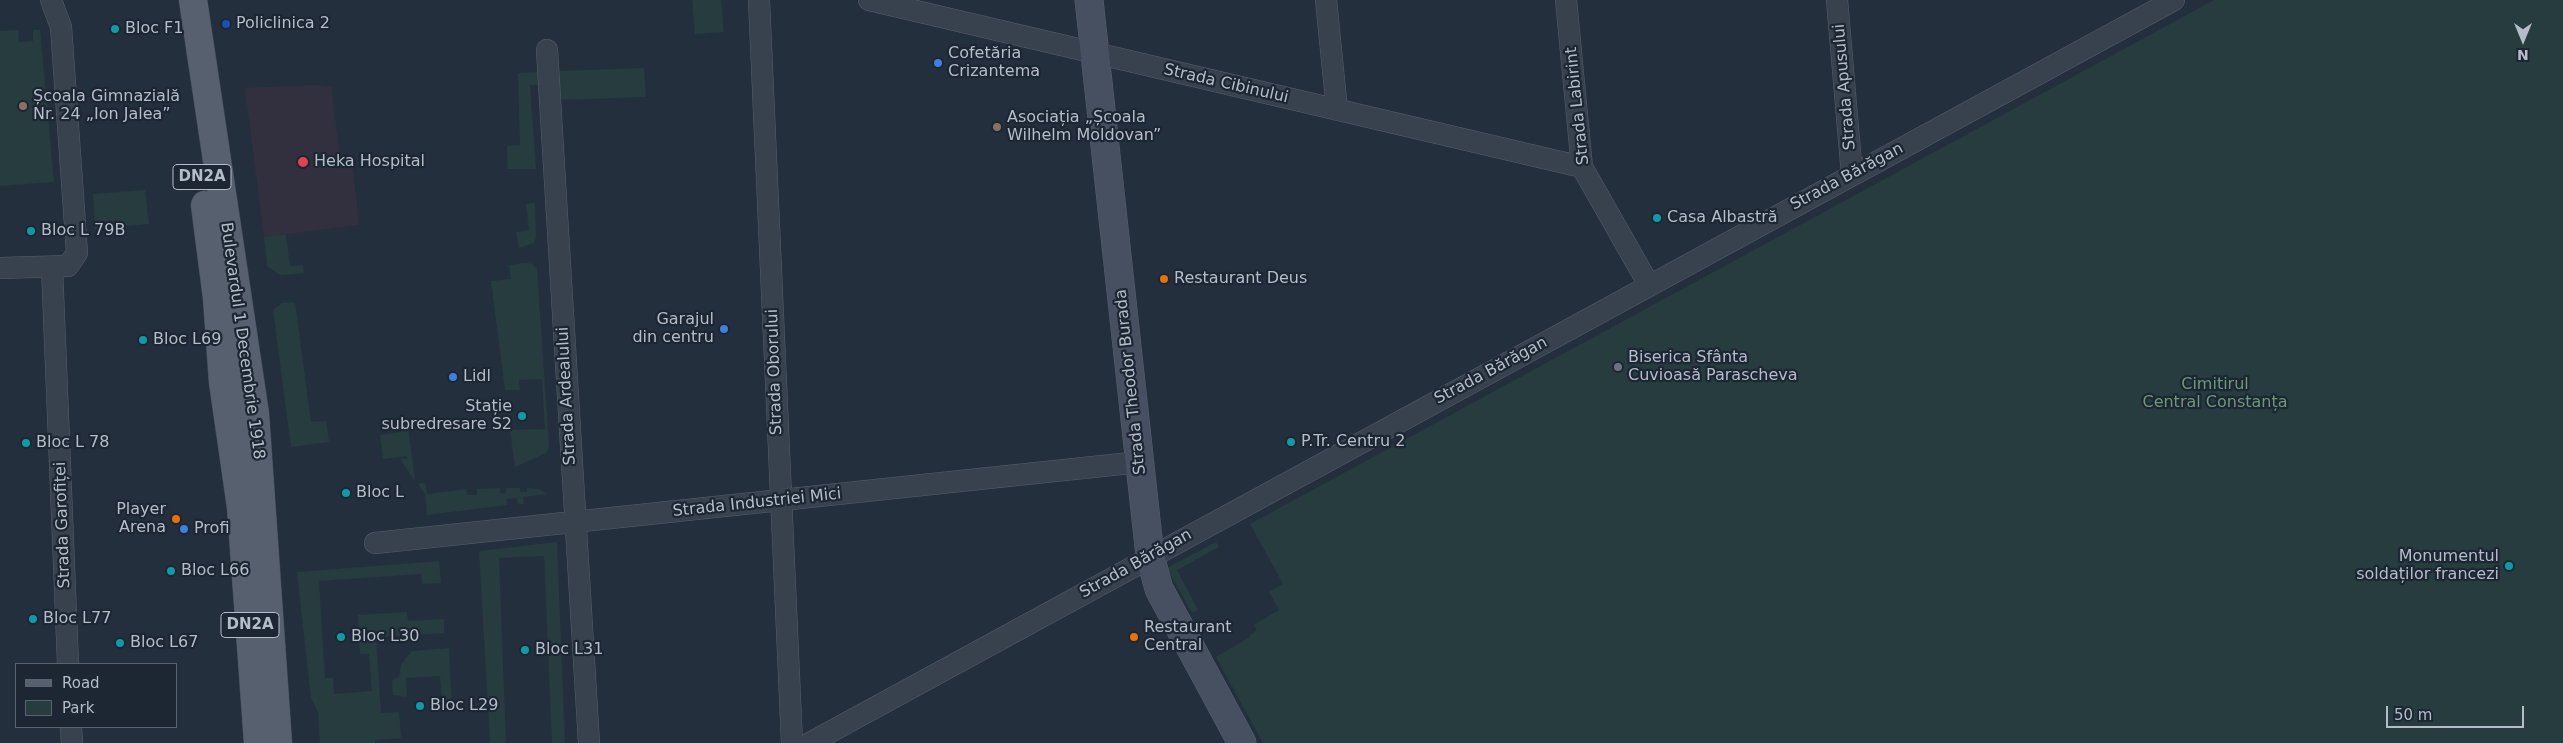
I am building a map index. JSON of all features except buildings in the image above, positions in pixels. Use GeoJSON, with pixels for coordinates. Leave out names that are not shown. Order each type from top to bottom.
{"type":"FeatureCollection","features":[{"type":"Feature","properties":{"kind":"main road","name":"Bulevardul 1 Decembrie 1918"},"geometry":{"type":"LineString","coordinates":[[178,0],[217,298],[223,382],[241,507],[258,743]]}},
{"type":"Feature","properties":{"kind":"main road","name":"Bulevardul 1 Decembrie 1918"},"geometry":{"type":"LineString","coordinates":[[193,0],[255,414],[278,743]]}},
{"type":"Feature","properties":{"kind":"street"},"geometry":{"type":"LineString","coordinates":[[0,268],[68,266],[77,253],[61,27],[52,0]]}},
{"type":"Feature","properties":{"kind":"street","name":"Strada Oborului"},"geometry":{"type":"LineString","coordinates":[[759,0],[792,743]]}},
{"type":"Feature","properties":{"kind":"street","name":"Strada Cibinului"},"geometry":{"type":"LineString","coordinates":[[869,0],[1582,167]]}},
{"type":"Feature","properties":{"kind":"street","name":"Strada Theodor Burada"},"geometry":{"type":"LineString","coordinates":[[1090,0],[1150,556],[1159,589],[1242,743]]}},
{"type":"Feature","properties":{"kind":"street"},"geometry":{"type":"LineString","coordinates":[[1326,0],[1338,110]]}},
{"type":"Feature","properties":{"kind":"street","name":"Strada Labirint"},"geometry":{"type":"LineString","coordinates":[[1566,0],[1582,167],[1649,285]]}},
{"type":"Feature","properties":{"kind":"street","name":"Strada Apusului"},"geometry":{"type":"LineString","coordinates":[[1837,0],[1852,175]]}},
{"type":"Feature","properties":{"kind":"street","name":"Strada Bărăgan"},"geometry":{"type":"LineString","coordinates":[[810,743],[1150,556],[2174,0]]}},
{"type":"Feature","properties":{"kind":"street","name":"Strada Ardealului"},"geometry":{"type":"LineString","coordinates":[[547,50],[589,743]]}},
{"type":"Feature","properties":{"kind":"street","name":"Strada Garofiței"},"geometry":{"type":"LineString","coordinates":[[52,267],[68,663]]}},
{"type":"Feature","properties":{"kind":"street","name":"Strada Industriei Mici"},"geometry":{"type":"LineString","coordinates":[[375,543],[1140,462]]}},
{"type":"Feature","properties":{"kind":"street"},"geometry":{"type":"LineString","coordinates":[[71,728],[72,743]]}},
{"type":"Feature","properties":{"kind":"shaded area","name":"Heka Hospital"},"geometry":{"type":"Polygon","coordinates":[[[316,85],[331,87],[340,158],[352,159],[359,225],[264,237],[245,88],[316,85]]]}},
{"type":"Feature","properties":{"kind":"green space"},"geometry":{"type":"Polygon","coordinates":[[[692,0],[721,0],[724,32],[695,34],[692,0]]]}},
{"type":"Feature","properties":{"kind":"green space","name":"Cimitirul Central Constanța"},"geometry":{"type":"Polygon","coordinates":[[[2214,0],[2563,0],[2563,743],[1263,743],[1216,657],[1250,637],[1257,630],[1254,625],[1279,610],[1269,592],[1283,584],[1250,524],[2214,0]]]}},
{"type":"Feature","properties":{"kind":"green space","name":"Școala Gimnazială Nr. 24 „Ion Jalea”"},"geometry":{"type":"Polygon","coordinates":[[[18,30],[19,42],[33,41],[33,30],[40,30],[54,182],[0,186],[0,31],[18,30]]]}},
{"type":"Feature","properties":{"kind":"green space"},"geometry":{"type":"Polygon","coordinates":[[[644,68],[646,97],[558,100],[557,71],[644,68]]]}},
{"type":"Feature","properties":{"kind":"green space"},"geometry":{"type":"Polygon","coordinates":[[[539,72],[540,85],[530,85],[536,169],[508,169],[507,146],[520,145],[518,73],[539,72]]]}},
{"type":"Feature","properties":{"kind":"green space"},"geometry":{"type":"Polygon","coordinates":[[[145,190],[149,224],[95,229],[93,194],[145,190]]]}},
{"type":"Feature","properties":{"kind":"green space"},"geometry":{"type":"Polygon","coordinates":[[[535,203],[536,237],[534,243],[519,248],[516,232],[529,230],[526,204],[535,203]]]}},
{"type":"Feature","properties":{"kind":"green space"},"geometry":{"type":"Polygon","coordinates":[[[286,234],[290,266],[303,265],[304,273],[280,275],[267,266],[264,237],[286,234]]]}},
{"type":"Feature","properties":{"kind":"green space"},"geometry":{"type":"Polygon","coordinates":[[[533,264],[537,269],[549,447],[546,453],[515,467],[510,430],[545,429],[542,379],[519,380],[520,390],[505,390],[491,281],[511,279],[509,265],[533,264]]]}},
{"type":"Feature","properties":{"kind":"green space"},"geometry":{"type":"Polygon","coordinates":[[[295,302],[311,422],[326,421],[329,442],[291,447],[273,310],[282,303],[295,302]]]}},
{"type":"Feature","properties":{"kind":"green space"},"geometry":{"type":"Polygon","coordinates":[[[407,418],[415,481],[400,459],[407,459],[407,456],[383,459],[380,435],[401,432],[399,419],[407,418]]]}},
{"type":"Feature","properties":{"kind":"green space"},"geometry":{"type":"Polygon","coordinates":[[[425,483],[427,494],[466,489],[467,495],[477,495],[477,489],[500,488],[500,493],[505,494],[506,488],[520,488],[520,492],[527,492],[527,488],[539,489],[547,494],[523,497],[524,504],[518,504],[517,498],[506,499],[507,505],[427,515],[425,494],[418,484],[425,483]]]}},
{"type":"Feature","properties":{"kind":"green space"},"geometry":{"type":"Polygon","coordinates":[[[557,542],[565,743],[552,743],[544,556],[499,558],[506,743],[490,743],[479,551],[557,542]]]}},
{"type":"Feature","properties":{"kind":"green space"},"geometry":{"type":"Polygon","coordinates":[[[1216,542],[1219,547],[1177,570],[1198,610],[1192,613],[1167,568],[1216,542]]]}},
{"type":"Feature","properties":{"kind":"green space"},"geometry":{"type":"Polygon","coordinates":[[[439,561],[441,583],[422,584],[421,574],[319,581],[325,678],[333,678],[334,694],[372,691],[369,654],[360,654],[358,615],[407,612],[408,621],[444,619],[444,633],[376,637],[381,713],[399,712],[401,738],[375,740],[375,743],[320,743],[318,712],[311,698],[297,572],[439,561]]]}},
{"type":"Feature","properties":{"kind":"green space"},"geometry":{"type":"Polygon","coordinates":[[[449,648],[452,709],[443,710],[440,676],[406,678],[407,697],[393,695],[392,680],[399,677],[401,664],[412,651],[449,648]]]}},
{"type":"Feature","properties":{"kind":"place","name":"Policlinica 2"},"geometry":{"type":"Point","coordinates":[226,24]}},
{"type":"Feature","properties":{"kind":"place","name":"Bloc F1"},"geometry":{"type":"Point","coordinates":[115,29]}},
{"type":"Feature","properties":{"kind":"place","name":"Cofetăria Crizantema"},"geometry":{"type":"Point","coordinates":[938,63]}},
{"type":"Feature","properties":{"kind":"place","name":"Școala Gimnazială Nr. 24 „Ion Jalea”"},"geometry":{"type":"Point","coordinates":[23,106]}},
{"type":"Feature","properties":{"kind":"place","name":"Asociația „Școala Wilhelm Moldovan”"},"geometry":{"type":"Point","coordinates":[997,127]}},
{"type":"Feature","properties":{"kind":"place","name":"Heka Hospital"},"geometry":{"type":"Point","coordinates":[303,162]}},
{"type":"Feature","properties":{"kind":"place","name":"Casa Albastră"},"geometry":{"type":"Point","coordinates":[1657,218]}},
{"type":"Feature","properties":{"kind":"place","name":"Bloc L 79B"},"geometry":{"type":"Point","coordinates":[31,231]}},
{"type":"Feature","properties":{"kind":"place","name":"Restaurant Deus"},"geometry":{"type":"Point","coordinates":[1164,279]}},
{"type":"Feature","properties":{"kind":"place","name":"Garajul din centru"},"geometry":{"type":"Point","coordinates":[724,329]}},
{"type":"Feature","properties":{"kind":"place","name":"Bloc L69"},"geometry":{"type":"Point","coordinates":[143,340]}},
{"type":"Feature","properties":{"kind":"place","name":"Biserica Sfânta Cuvioasă Parascheva"},"geometry":{"type":"Point","coordinates":[1618,367]}},
{"type":"Feature","properties":{"kind":"place","name":"Lidl"},"geometry":{"type":"Point","coordinates":[453,377]}},
{"type":"Feature","properties":{"kind":"place","name":"Stație subredresare S2"},"geometry":{"type":"Point","coordinates":[522,416]}},
{"type":"Feature","properties":{"kind":"place","name":"P.Tr. Centru 2"},"geometry":{"type":"Point","coordinates":[1291,442]}},
{"type":"Feature","properties":{"kind":"place","name":"Bloc L 78"},"geometry":{"type":"Point","coordinates":[26,443]}},
{"type":"Feature","properties":{"kind":"place","name":"Bloc L"},"geometry":{"type":"Point","coordinates":[346,493]}},
{"type":"Feature","properties":{"kind":"place","name":"Player Arena"},"geometry":{"type":"Point","coordinates":[176,519]}},
{"type":"Feature","properties":{"kind":"place","name":"Profi"},"geometry":{"type":"Point","coordinates":[184,529]}},
{"type":"Feature","properties":{"kind":"place","name":"Monumentul soldaților francezi"},"geometry":{"type":"Point","coordinates":[2509,566]}},
{"type":"Feature","properties":{"kind":"place","name":"Bloc L66"},"geometry":{"type":"Point","coordinates":[171,571]}},
{"type":"Feature","properties":{"kind":"place","name":"Bloc L77"},"geometry":{"type":"Point","coordinates":[33,619]}},
{"type":"Feature","properties":{"kind":"place","name":"Bloc L30"},"geometry":{"type":"Point","coordinates":[341,637]}},
{"type":"Feature","properties":{"kind":"place","name":"Restaurant Central"},"geometry":{"type":"Point","coordinates":[1134,637]}},
{"type":"Feature","properties":{"kind":"place","name":"Bloc L67"},"geometry":{"type":"Point","coordinates":[120,643]}},
{"type":"Feature","properties":{"kind":"place","name":"Bloc L31"},"geometry":{"type":"Point","coordinates":[525,650]}},
{"type":"Feature","properties":{"kind":"place","name":"Bloc L29"},"geometry":{"type":"Point","coordinates":[420,706]}}]}
